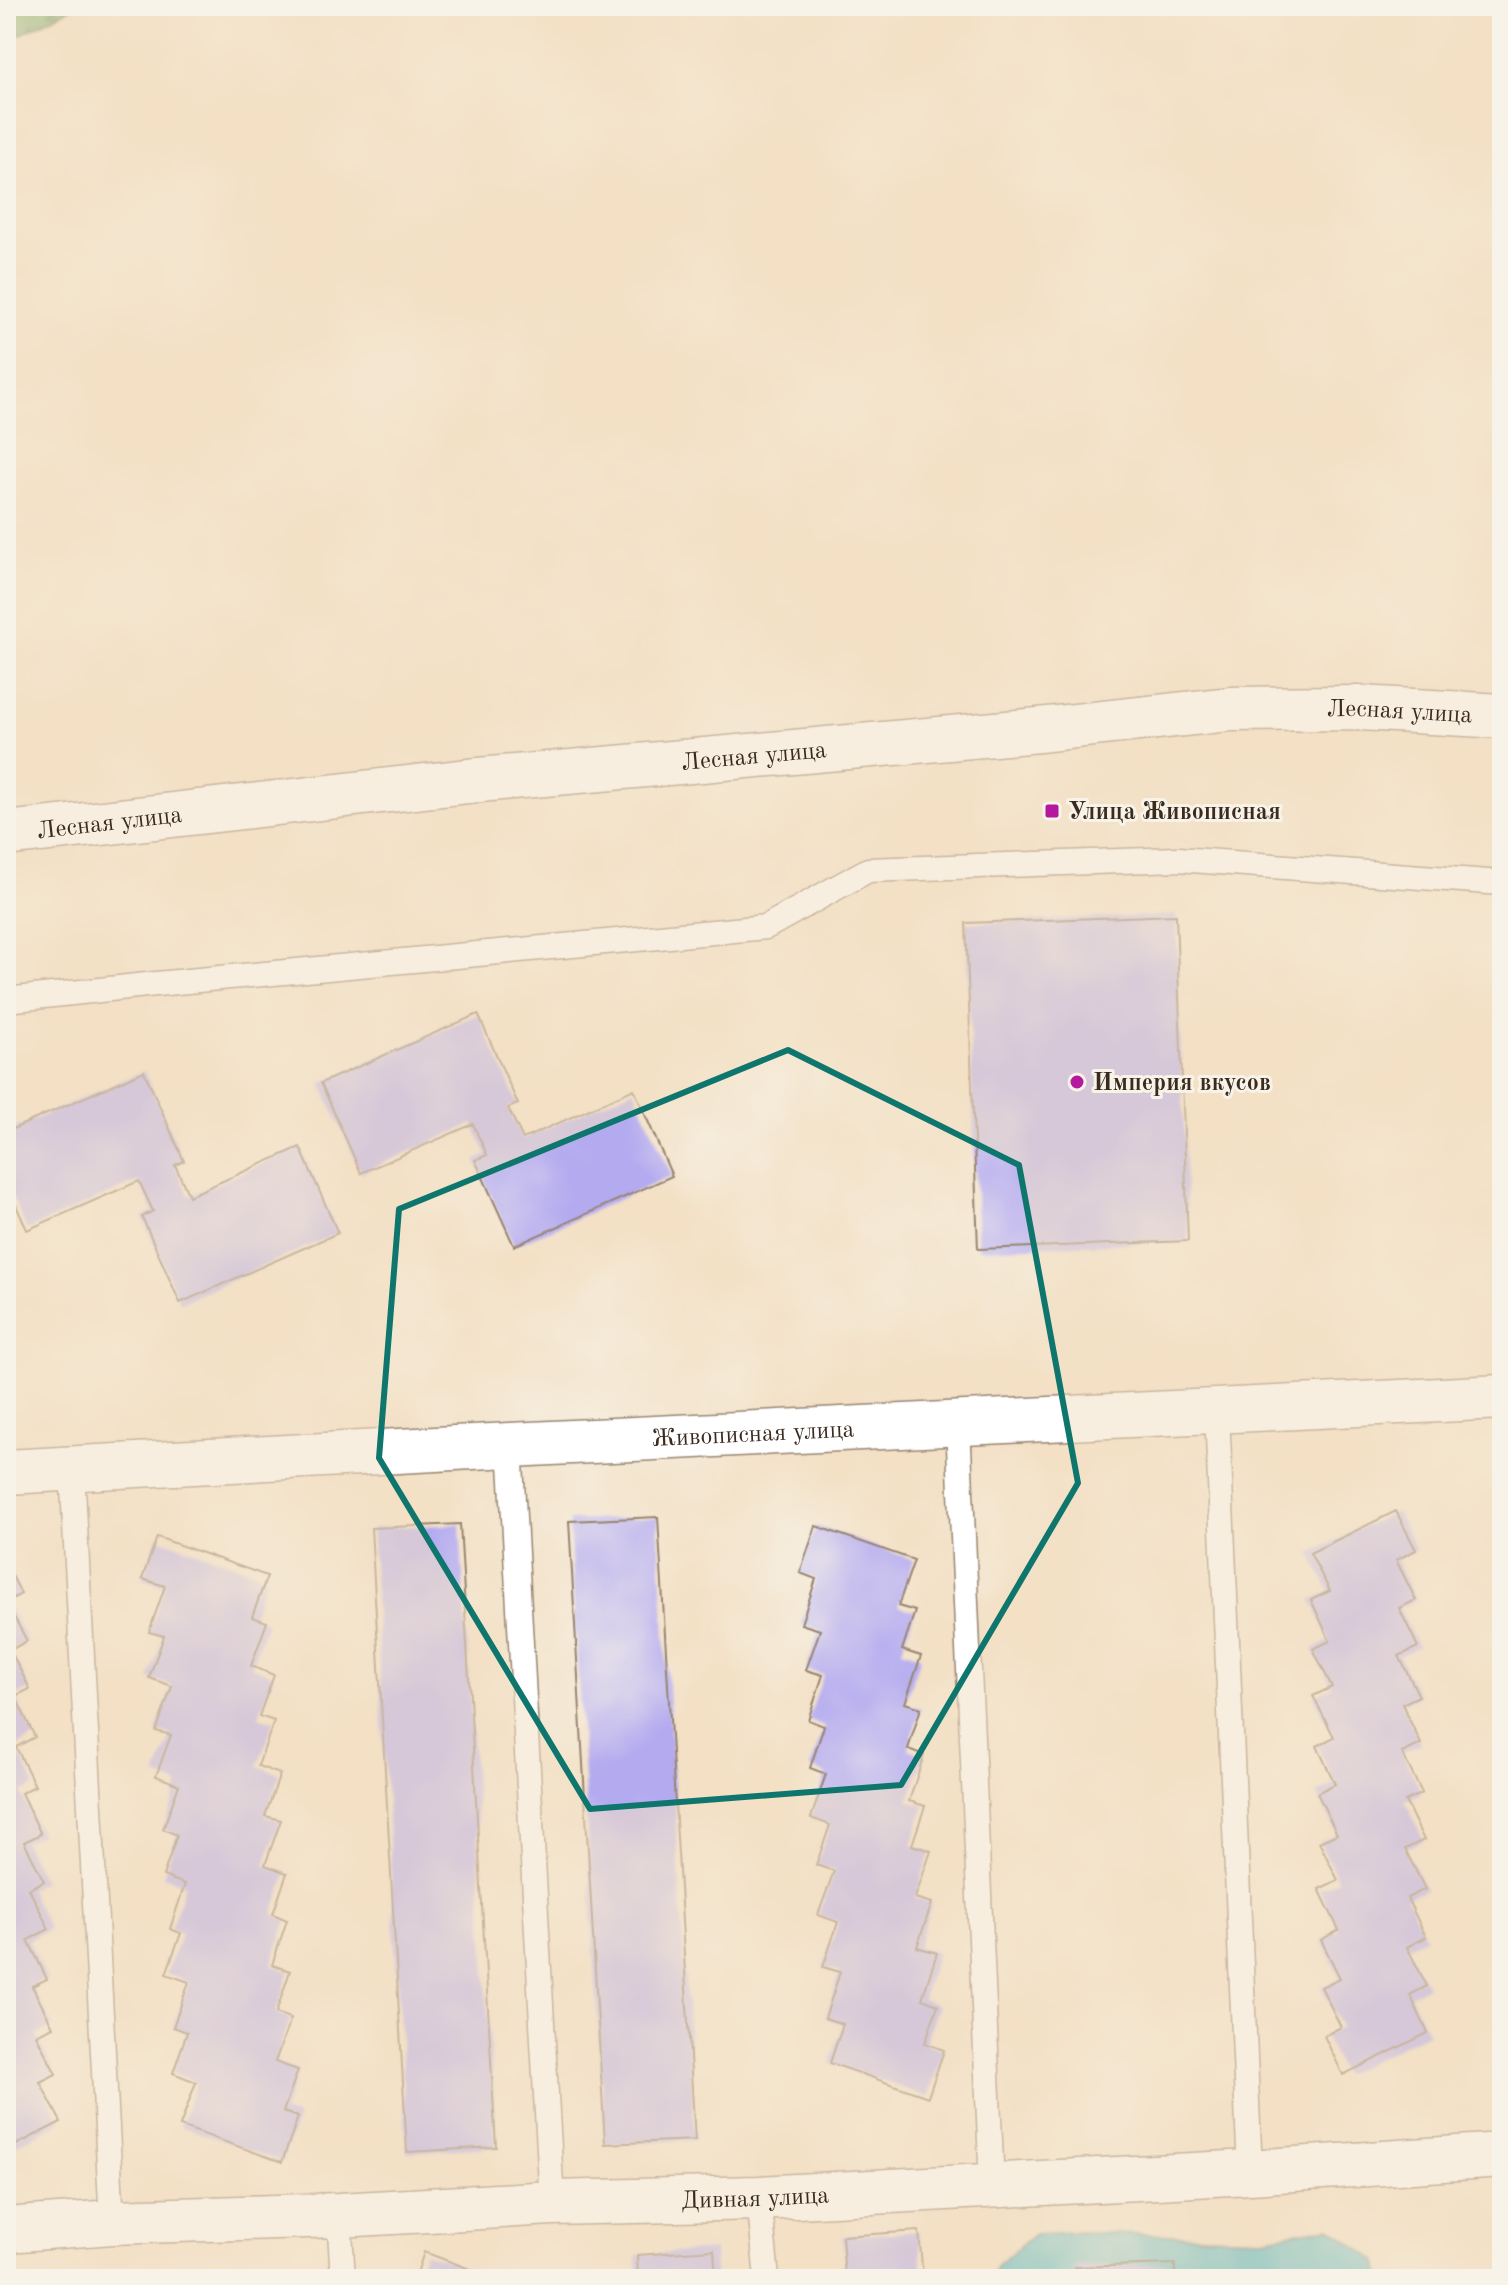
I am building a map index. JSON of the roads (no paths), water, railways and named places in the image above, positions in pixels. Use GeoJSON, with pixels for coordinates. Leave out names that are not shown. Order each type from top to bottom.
{"type":"FeatureCollection","features":[{"type":"Feature","properties":{"kind":"street","name":"Лесная улица"},"geometry":{"type":"LineString","coordinates":[[6,834],[468,781],[1039,730],[1230,709],[1360,708],[1502,716]]}},
{"type":"Feature","properties":{"kind":"street","name":"Живописная улица"},"geometry":{"type":"LineString","coordinates":[[6,1472],[1502,1397]]}},
{"type":"Feature","properties":{"kind":"street","name":"Дивная улица"},"geometry":{"type":"LineString","coordinates":[[6,2230],[112,2222],[339,2215],[552,2203],[759,2198],[1250,2172],[1502,2155]]}},
{"type":"Feature","properties":{"kind":"lane"},"geometry":{"type":"LineString","coordinates":[[6,1000],[766,927],[868,870],[1178,859],[1502,883]]}},
{"type":"Feature","properties":{"kind":"lane"},"geometry":{"type":"LineString","coordinates":[[1217,1412],[1250,2172]]}},
{"type":"Feature","properties":{"kind":"lane"},"geometry":{"type":"LineString","coordinates":[[958,1424],[992,2186]]}},
{"type":"Feature","properties":{"kind":"lane"},"geometry":{"type":"LineString","coordinates":[[510,1445],[552,2203]]}},
{"type":"Feature","properties":{"kind":"lane"},"geometry":{"type":"LineString","coordinates":[[72,1469],[112,2222]]}},
{"type":"Feature","properties":{"kind":"lane"},"geometry":{"type":"LineString","coordinates":[[759,2198],[767,2279]]}},
{"type":"Feature","properties":{"kind":"lane"},"geometry":{"type":"LineString","coordinates":[[339,2215],[343,2279]]}},
{"type":"Feature","properties":{"kind":"water"},"geometry":{"type":"Polygon","coordinates":[[[1330,2227],[1378,2262],[1381,2279],[992,2279],[997,2265],[1035,2234],[1076,2232],[1263,2238],[1330,2227]]]}},
{"type":"Feature","properties":{"kind":"place","name":"Улица Живописная"},"geometry":{"type":"Point","coordinates":[1052,811]}},
{"type":"Feature","properties":{"kind":"place","name":"Империя вкусов"},"geometry":{"type":"Point","coordinates":[1077,1082]}}]}
